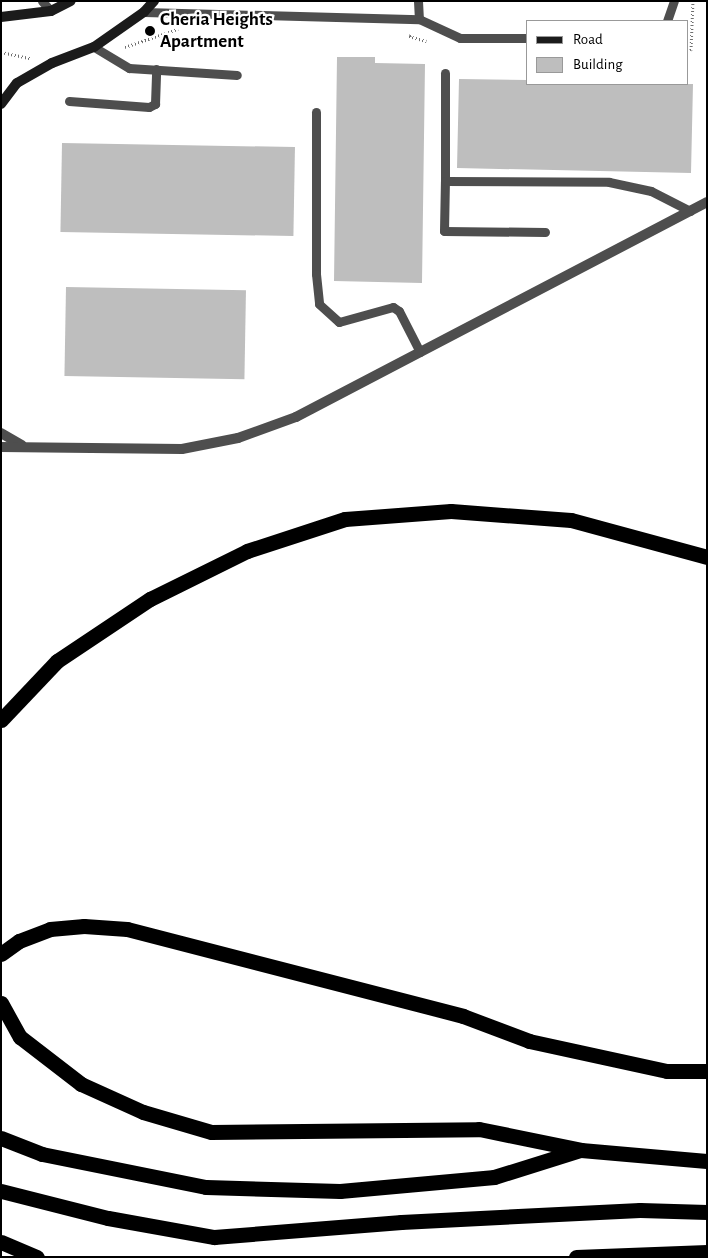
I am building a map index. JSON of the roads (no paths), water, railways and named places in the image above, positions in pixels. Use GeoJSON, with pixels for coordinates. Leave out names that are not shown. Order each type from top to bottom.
{"type":"FeatureCollection","features":[{"type":"Feature","properties":{"kind":"highway"},"geometry":{"type":"LineString","coordinates":[[1,720],[57,661],[150,599],[246,551],[345,519],[451,511],[571,520],[707,557]]}},
{"type":"Feature","properties":{"kind":"highway"},"geometry":{"type":"LineString","coordinates":[[1,954],[19,941],[50,929],[84,926],[127,929],[463,1016],[529,1041],[667,1070],[707,1071]]}},
{"type":"Feature","properties":{"kind":"highway"},"geometry":{"type":"LineString","coordinates":[[1,1003],[20,1037],[81,1084],[142,1112],[211,1132],[479,1129],[581,1150],[707,1161]]}},
{"type":"Feature","properties":{"kind":"highway"},"geometry":{"type":"LineString","coordinates":[[1,1138],[42,1154],[206,1187],[340,1191],[494,1177],[581,1150]]}},
{"type":"Feature","properties":{"kind":"highway"},"geometry":{"type":"LineString","coordinates":[[1,1191],[108,1218],[214,1236],[411,1221],[640,1210],[707,1212]]}},
{"type":"Feature","properties":{"kind":"highway"},"geometry":{"type":"LineString","coordinates":[[1,1242],[37,1257]]}},
{"type":"Feature","properties":{"kind":"highway"},"geometry":{"type":"LineString","coordinates":[[576,1257],[707,1252]]}},
{"type":"Feature","properties":{"kind":"street"},"geometry":{"type":"LineString","coordinates":[[1,17],[51,11],[71,1]]}},
{"type":"Feature","properties":{"kind":"street"},"geometry":{"type":"LineString","coordinates":[[1,104],[17,83],[52,63],[94,48],[144,12],[154,1]]}},
{"type":"Feature","properties":{"kind":"street"},"geometry":{"type":"LineString","coordinates":[[1,447],[182,449],[238,438],[296,416],[707,202]]}},
{"type":"Feature","properties":{"kind":"street"},"geometry":{"type":"LineString","coordinates":[[1,433],[13,443],[30,447]]}},
{"type":"Feature","properties":{"kind":"lane"},"geometry":{"type":"LineString","coordinates":[[42,1],[51,11]]}},
{"type":"Feature","properties":{"kind":"lane"},"geometry":{"type":"LineString","coordinates":[[418,1],[418,20]]}},
{"type":"Feature","properties":{"kind":"lane"},"geometry":{"type":"LineString","coordinates":[[667,20],[674,1]]}},
{"type":"Feature","properties":{"kind":"lane"},"geometry":{"type":"LineString","coordinates":[[144,12],[418,20],[460,38],[526,38]]}},
{"type":"Feature","properties":{"kind":"lane"},"geometry":{"type":"LineString","coordinates":[[94,48],[110,53],[129,68],[237,75]]}},
{"type":"Feature","properties":{"kind":"lane"},"geometry":{"type":"LineString","coordinates":[[68,101],[149,106],[155,104],[156,69]]}},
{"type":"Feature","properties":{"kind":"lane"},"geometry":{"type":"LineString","coordinates":[[445,73],[444,231],[545,232]]}},
{"type":"Feature","properties":{"kind":"lane"},"geometry":{"type":"LineString","coordinates":[[316,112],[316,274],[319,304],[338,322],[393,307],[400,311],[420,352]]}},
{"type":"Feature","properties":{"kind":"lane"},"geometry":{"type":"LineString","coordinates":[[445,180],[608,182],[651,191],[690,211]]}},
{"type":"Feature","properties":{"kind":"place","name":"Cheria Heights Apartment"},"geometry":{"type":"Point","coordinates":[150,31]}}]}
